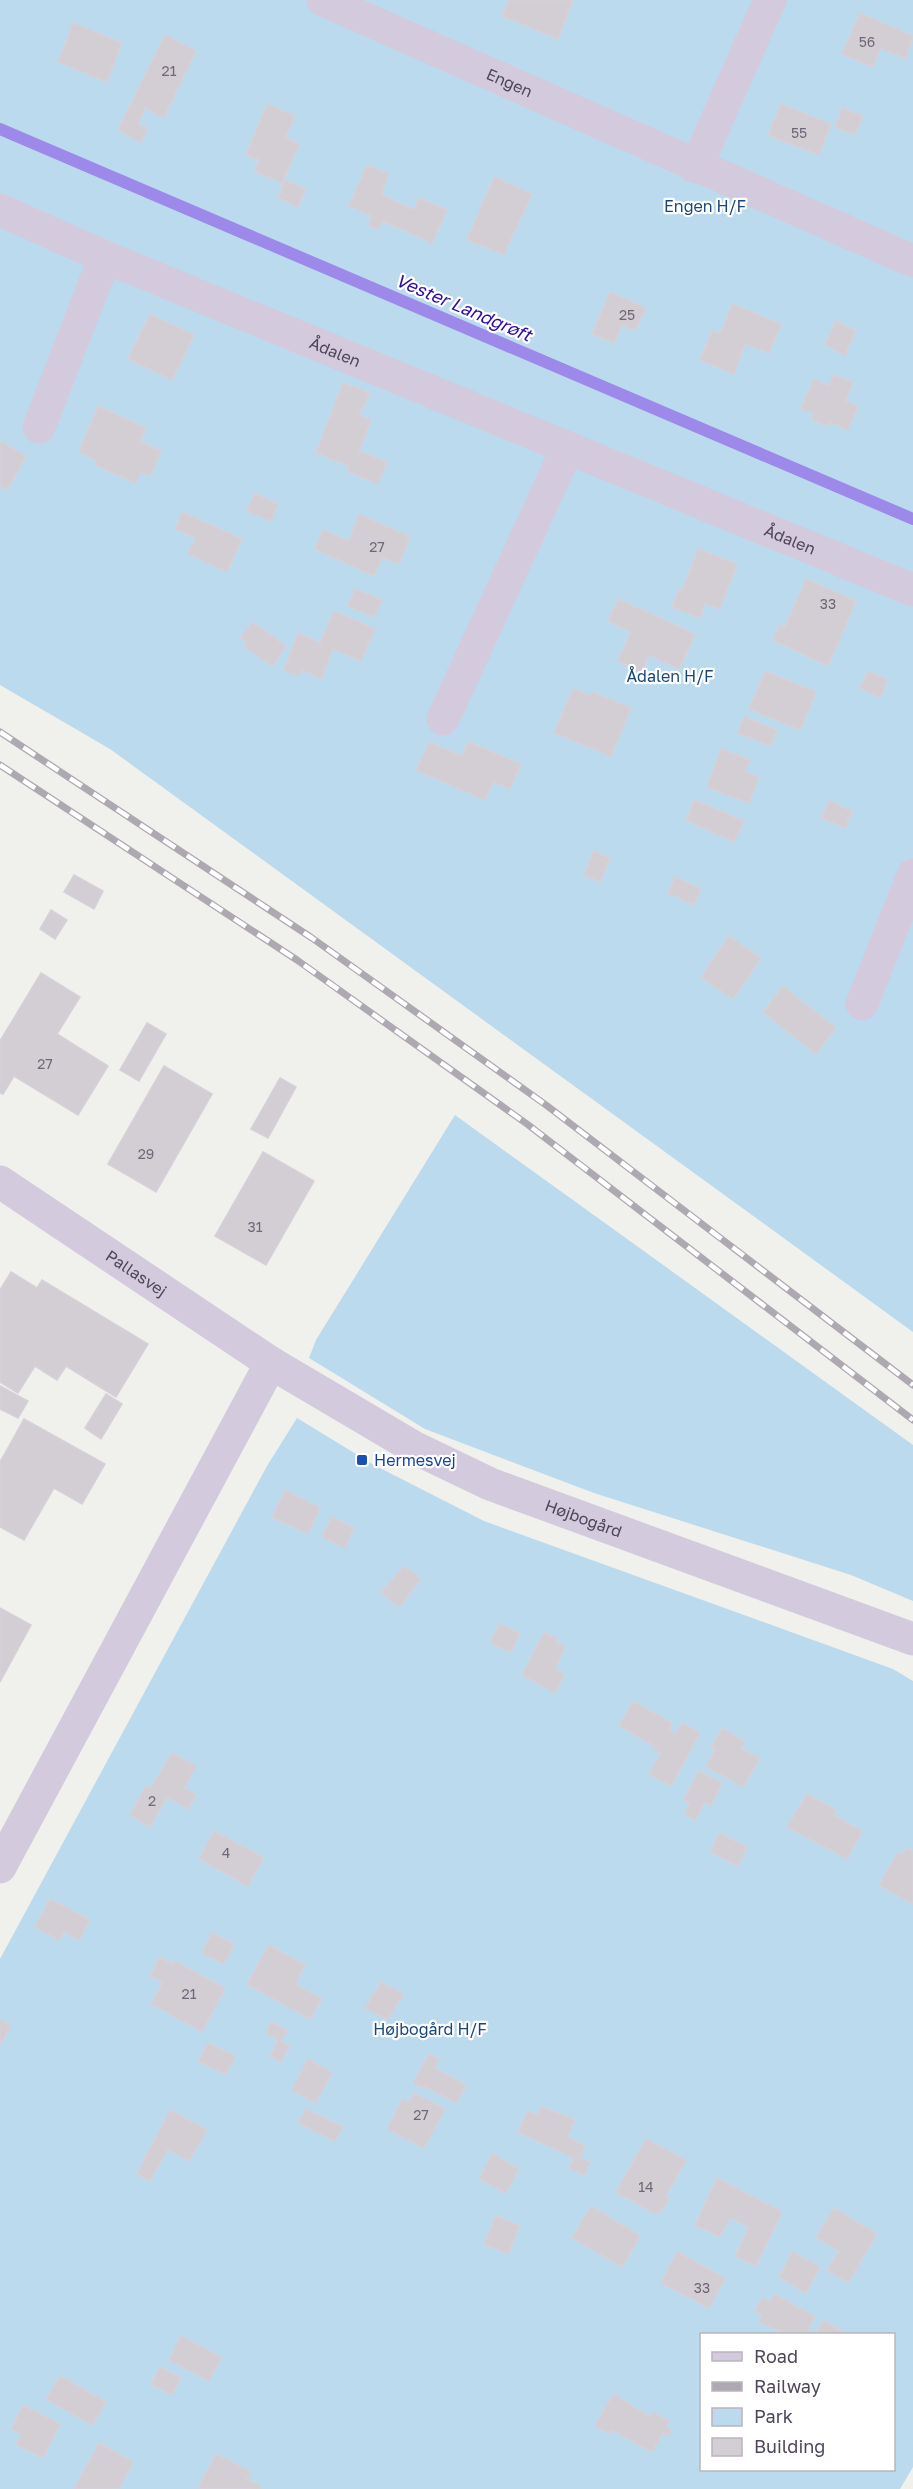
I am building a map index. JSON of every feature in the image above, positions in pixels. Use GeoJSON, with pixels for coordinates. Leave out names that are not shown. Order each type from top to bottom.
{"type":"FeatureCollection","features":[{"type":"Feature","properties":{"kind":"street","name":"Engen"},"geometry":{"type":"LineString","coordinates":[[323,0],[696,167],[913,261]]}},
{"type":"Feature","properties":{"kind":"street"},"geometry":{"type":"LineString","coordinates":[[696,167],[770,0]]}},
{"type":"Feature","properties":{"kind":"street","name":"Ådalen"},"geometry":{"type":"LineString","coordinates":[[0,210],[105,257],[913,590]]}},
{"type":"Feature","properties":{"kind":"street"},"geometry":{"type":"LineString","coordinates":[[39,427],[105,257]]}},
{"type":"Feature","properties":{"kind":"street"},"geometry":{"type":"LineString","coordinates":[[443,719],[567,448]]}},
{"type":"Feature","properties":{"kind":"street"},"geometry":{"type":"LineString","coordinates":[[862,1004],[913,875]]}},
{"type":"Feature","properties":{"kind":"street","name":"Pallasvej"},"geometry":{"type":"LineString","coordinates":[[0,1182],[271,1363]]}},
{"type":"Feature","properties":{"kind":"street"},"geometry":{"type":"LineString","coordinates":[[0,1867],[271,1363]]}},
{"type":"Feature","properties":{"kind":"street","name":"Højbogård"},"geometry":{"type":"LineString","coordinates":[[271,1363],[416,1448],[490,1484],[913,1639]]}},
{"type":"Feature","properties":{"kind":"green space"},"geometry":{"type":"Polygon","coordinates":[[[0,0],[913,0],[913,1332],[110,749],[0,685],[0,0]]]}},
{"type":"Feature","properties":{"kind":"green space"},"geometry":{"type":"Polygon","coordinates":[[[455,1115],[913,1445],[913,1601],[851,1575],[594,1493],[425,1429],[309,1358],[316,1340],[455,1115]]]}},
{"type":"Feature","properties":{"kind":"green space","name":"Højbogård H/F"},"geometry":{"type":"Polygon","coordinates":[[[297,1418],[374,1465],[484,1521],[893,1669],[913,1681],[913,2467],[900,2489],[0,2489],[0,1959],[267,1466],[297,1418]]]}},
{"type":"Feature","properties":{"kind":"building"},"geometry":{"type":"Polygon","coordinates":[[[509,0],[573,0],[558,39],[502,16],[509,0]]]}},
{"type":"Feature","properties":{"kind":"building"},"geometry":{"type":"Polygon","coordinates":[[[860,13],[913,36],[906,59],[881,48],[873,67],[842,54],[860,13]]]}},
{"type":"Feature","properties":{"kind":"building"},"geometry":{"type":"Polygon","coordinates":[[[73,23],[122,43],[107,82],[58,62],[73,23]]]}},
{"type":"Feature","properties":{"kind":"building"},"geometry":{"type":"Polygon","coordinates":[[[165,35],[196,51],[164,117],[145,108],[138,124],[147,128],[141,142],[118,130],[165,35]]]}},
{"type":"Feature","properties":{"kind":"building"},"geometry":{"type":"Polygon","coordinates":[[[267,104],[295,116],[285,138],[299,144],[282,183],[254,171],[259,160],[246,155],[267,104]]]}},
{"type":"Feature","properties":{"kind":"building"},"geometry":{"type":"Polygon","coordinates":[[[781,104],[831,124],[819,155],[768,135],[781,104]]]}},
{"type":"Feature","properties":{"kind":"building"},"geometry":{"type":"Polygon","coordinates":[[[842,108],[863,116],[855,135],[835,127],[842,108]]]}},
{"type":"Feature","properties":{"kind":"building"},"geometry":{"type":"Polygon","coordinates":[[[367,165],[388,174],[382,195],[414,210],[419,198],[447,210],[432,243],[383,221],[379,228],[374,228],[368,225],[372,216],[349,206],[367,165]]]}},
{"type":"Feature","properties":{"kind":"building"},"geometry":{"type":"Polygon","coordinates":[[[494,177],[532,194],[504,254],[467,240],[494,177]]]}},
{"type":"Feature","properties":{"kind":"building"},"geometry":{"type":"Polygon","coordinates":[[[285,180],[306,189],[298,207],[278,198],[285,180]]]}},
{"type":"Feature","properties":{"kind":"building"},"geometry":{"type":"Polygon","coordinates":[[[610,292],[646,308],[635,331],[622,325],[614,343],[592,334],[610,292]]]}},
{"type":"Feature","properties":{"kind":"building"},"geometry":{"type":"Polygon","coordinates":[[[732,304],[781,324],[769,353],[745,344],[734,374],[700,360],[712,331],[720,334],[732,304]]]}},
{"type":"Feature","properties":{"kind":"building"},"geometry":{"type":"Polygon","coordinates":[[[150,314],[194,335],[172,380],[128,359],[150,314]]]}},
{"type":"Feature","properties":{"kind":"building"},"geometry":{"type":"Polygon","coordinates":[[[836,321],[856,331],[845,355],[825,345],[836,321]]]}},
{"type":"Feature","properties":{"kind":"building"},"geometry":{"type":"Polygon","coordinates":[[[834,375],[853,383],[845,401],[858,406],[848,430],[829,422],[828,426],[812,420],[814,414],[801,408],[814,380],[828,386],[834,375]]]}},
{"type":"Feature","properties":{"kind":"building"},"geometry":{"type":"Polygon","coordinates":[[[343,383],[370,393],[359,415],[371,420],[359,451],[387,462],[378,484],[347,471],[349,466],[316,453],[343,383]]]}},
{"type":"Feature","properties":{"kind":"building"},"geometry":{"type":"Polygon","coordinates":[[[98,406],[146,428],[140,442],[161,451],[150,476],[141,472],[136,483],[95,465],[96,460],[79,452],[98,406]]]}},
{"type":"Feature","properties":{"kind":"building"},"geometry":{"type":"Polygon","coordinates":[[[0,441],[26,456],[7,490],[0,486],[0,441]]]}},
{"type":"Feature","properties":{"kind":"building"},"geometry":{"type":"Polygon","coordinates":[[[255,493],[278,504],[271,521],[247,511],[255,493]]]}},
{"type":"Feature","properties":{"kind":"building"},"geometry":{"type":"Polygon","coordinates":[[[182,512],[242,539],[227,572],[188,554],[196,538],[175,529],[182,512]]]}},
{"type":"Feature","properties":{"kind":"building"},"geometry":{"type":"Polygon","coordinates":[[[359,514],[410,537],[399,564],[382,557],[374,576],[315,549],[323,530],[349,541],[359,514]]]}},
{"type":"Feature","properties":{"kind":"building"},"geometry":{"type":"Polygon","coordinates":[[[698,549],[737,564],[720,609],[705,603],[700,618],[672,607],[679,589],[682,591],[698,549]]]}},
{"type":"Feature","properties":{"kind":"building"},"geometry":{"type":"Polygon","coordinates":[[[806,579],[856,601],[828,666],[773,640],[780,625],[785,627],[806,579]]]}},
{"type":"Feature","properties":{"kind":"building"},"geometry":{"type":"Polygon","coordinates":[[[355,589],[382,600],[374,617],[348,606],[355,589]]]}},
{"type":"Feature","properties":{"kind":"building"},"geometry":{"type":"Polygon","coordinates":[[[618,599],[695,634],[679,669],[649,655],[641,672],[618,661],[631,632],[608,621],[618,599]]]}},
{"type":"Feature","properties":{"kind":"building"},"geometry":{"type":"Polygon","coordinates":[[[334,611],[375,629],[361,661],[333,649],[321,679],[302,670],[299,676],[284,670],[298,633],[320,643],[334,611]]]}},
{"type":"Feature","properties":{"kind":"building"},"geometry":{"type":"Polygon","coordinates":[[[252,622],[286,646],[272,666],[244,646],[247,642],[240,638],[252,622]]]}},
{"type":"Feature","properties":{"kind":"building"},"geometry":{"type":"Polygon","coordinates":[[[765,671],[816,692],[800,730],[749,709],[765,671]]]}},
{"type":"Feature","properties":{"kind":"building"},"geometry":{"type":"Polygon","coordinates":[[[868,671],[888,680],[880,698],[860,688],[868,671]]]}},
{"type":"Feature","properties":{"kind":"building"},"geometry":{"type":"Polygon","coordinates":[[[573,689],[591,696],[592,692],[631,708],[611,756],[554,733],[573,689]]]}},
{"type":"Feature","properties":{"kind":"building"},"geometry":{"type":"Polygon","coordinates":[[[744,717],[777,730],[771,746],[738,733],[744,717]]]}},
{"type":"Feature","properties":{"kind":"building"},"geometry":{"type":"Polygon","coordinates":[[[429,742],[462,756],[468,742],[521,764],[510,789],[493,782],[485,800],[416,770],[429,742]]]}},
{"type":"Feature","properties":{"kind":"building"},"geometry":{"type":"Polygon","coordinates":[[[721,749],[750,760],[745,772],[759,777],[749,803],[707,787],[721,749]]]}},
{"type":"Feature","properties":{"kind":"building"},"geometry":{"type":"Polygon","coordinates":[[[694,800],[744,821],[734,842],[686,820],[694,800]]]}},
{"type":"Feature","properties":{"kind":"building"},"geometry":{"type":"Polygon","coordinates":[[[829,801],[852,811],[845,828],[821,818],[829,801]]]}},
{"type":"Feature","properties":{"kind":"building"},"geometry":{"type":"Polygon","coordinates":[[[594,851],[610,858],[600,882],[584,875],[594,851]]]}},
{"type":"Feature","properties":{"kind":"building"},"geometry":{"type":"Polygon","coordinates":[[[74,875],[103,891],[94,909],[64,892],[74,875]]]}},
{"type":"Feature","properties":{"kind":"building"},"geometry":{"type":"Polygon","coordinates":[[[675,877],[701,889],[694,905],[668,893],[675,877]]]}},
{"type":"Feature","properties":{"kind":"building"},"geometry":{"type":"Polygon","coordinates":[[[51,910],[67,920],[55,939],[40,929],[51,910]]]}},
{"type":"Feature","properties":{"kind":"building"},"geometry":{"type":"Polygon","coordinates":[[[729,936],[761,958],[733,999],[701,977],[729,936]]]}},
{"type":"Feature","properties":{"kind":"building"},"geometry":{"type":"Polygon","coordinates":[[[41,973],[80,997],[57,1034],[108,1066],[78,1115],[14,1076],[3,1094],[0,1093],[0,1041],[41,973]]]}},
{"type":"Feature","properties":{"kind":"building"},"geometry":{"type":"Polygon","coordinates":[[[783,986],[836,1028],[816,1054],[763,1012],[783,986]]]}},
{"type":"Feature","properties":{"kind":"building"},"geometry":{"type":"Polygon","coordinates":[[[147,1023],[166,1034],[139,1081],[120,1070],[147,1023]]]}},
{"type":"Feature","properties":{"kind":"building"},"geometry":{"type":"Polygon","coordinates":[[[164,1066],[212,1094],[156,1192],[108,1164],[164,1066]]]}},
{"type":"Feature","properties":{"kind":"building"},"geometry":{"type":"Polygon","coordinates":[[[280,1078],[296,1087],[268,1138],[251,1129],[280,1078]]]}},
{"type":"Feature","properties":{"kind":"building"},"geometry":{"type":"Polygon","coordinates":[[[263,1152],[314,1181],[266,1265],[215,1236],[263,1152]]]}},
{"type":"Feature","properties":{"kind":"building"},"geometry":{"type":"Polygon","coordinates":[[[11,1272],[37,1288],[42,1280],[148,1344],[116,1397],[66,1366],[57,1380],[35,1366],[18,1393],[0,1382],[0,1290],[11,1272]]]}},
{"type":"Feature","properties":{"kind":"building"},"geometry":{"type":"Polygon","coordinates":[[[0,1386],[28,1401],[18,1418],[0,1409],[0,1386]]]}},
{"type":"Feature","properties":{"kind":"building"},"geometry":{"type":"Polygon","coordinates":[[[106,1394],[122,1404],[101,1439],[85,1428],[106,1394]]]}},
{"type":"Feature","properties":{"kind":"building"},"geometry":{"type":"Polygon","coordinates":[[[24,1419],[105,1464],[82,1504],[54,1488],[24,1540],[0,1527],[0,1462],[24,1419]]]}},
{"type":"Feature","properties":{"kind":"building"},"geometry":{"type":"Polygon","coordinates":[[[285,1490],[320,1508],[308,1534],[272,1517],[285,1490]]]}},
{"type":"Feature","properties":{"kind":"building"},"geometry":{"type":"Polygon","coordinates":[[[332,1517],[354,1528],[345,1548],[322,1537],[332,1517]]]}},
{"type":"Feature","properties":{"kind":"building"},"geometry":{"type":"Polygon","coordinates":[[[404,1566],[421,1579],[399,1607],[381,1593],[404,1566]]]}},
{"type":"Feature","properties":{"kind":"building"},"geometry":{"type":"Polygon","coordinates":[[[0,1608],[31,1625],[0,1682],[0,1608]]]}},
{"type":"Feature","properties":{"kind":"building"},"geometry":{"type":"Polygon","coordinates":[[[499,1624],[520,1633],[511,1652],[490,1643],[499,1624]]]}},
{"type":"Feature","properties":{"kind":"building"},"geometry":{"type":"Polygon","coordinates":[[[544,1632],[558,1639],[556,1643],[565,1647],[555,1669],[564,1674],[555,1693],[522,1675],[544,1632]]]}},
{"type":"Feature","properties":{"kind":"building"},"geometry":{"type":"Polygon","coordinates":[[[633,1701],[672,1723],[669,1730],[676,1734],[682,1723],[700,1733],[671,1786],[649,1774],[661,1753],[654,1750],[656,1747],[619,1726],[633,1701]]]}},
{"type":"Feature","properties":{"kind":"building"},"geometry":{"type":"Polygon","coordinates":[[[722,1728],[745,1742],[741,1748],[760,1759],[743,1787],[706,1766],[715,1750],[711,1748],[722,1728]]]}},
{"type":"Feature","properties":{"kind":"building"},"geometry":{"type":"Polygon","coordinates":[[[172,1753],[196,1766],[184,1788],[196,1795],[188,1809],[167,1797],[150,1827],[130,1815],[146,1786],[151,1788],[172,1753]]]}},
{"type":"Feature","properties":{"kind":"building"},"geometry":{"type":"Polygon","coordinates":[[[699,1771],[722,1783],[711,1805],[705,1802],[695,1820],[685,1814],[690,1803],[684,1800],[699,1771]]]}},
{"type":"Feature","properties":{"kind":"building"},"geometry":{"type":"Polygon","coordinates":[[[807,1794],[836,1810],[833,1815],[862,1831],[847,1859],[787,1827],[807,1794]]]}},
{"type":"Feature","properties":{"kind":"building"},"geometry":{"type":"Polygon","coordinates":[[[214,1831],[264,1858],[248,1886],[199,1859],[214,1831]]]}},
{"type":"Feature","properties":{"kind":"building"},"geometry":{"type":"Polygon","coordinates":[[[720,1833],[747,1847],[738,1866],[710,1852],[720,1833]]]}},
{"type":"Feature","properties":{"kind":"building"},"geometry":{"type":"Polygon","coordinates":[[[906,1848],[913,1852],[913,1904],[879,1885],[898,1852],[902,1855],[906,1848]]]}},
{"type":"Feature","properties":{"kind":"building"},"geometry":{"type":"Polygon","coordinates":[[[50,1899],[90,1920],[79,1940],[64,1932],[59,1940],[35,1927],[50,1899]]]}},
{"type":"Feature","properties":{"kind":"building"},"geometry":{"type":"Polygon","coordinates":[[[212,1933],[234,1944],[224,1964],[202,1953],[212,1933]]]}},
{"type":"Feature","properties":{"kind":"building"},"geometry":{"type":"Polygon","coordinates":[[[269,1945],[305,1965],[295,1984],[322,1999],[310,2019],[247,1984],[269,1945]]]}},
{"type":"Feature","properties":{"kind":"building"},"geometry":{"type":"Polygon","coordinates":[[[160,1957],[172,1964],[174,1961],[225,1988],[202,2032],[151,2004],[163,1982],[150,1976],[160,1957]]]}},
{"type":"Feature","properties":{"kind":"building"},"geometry":{"type":"Polygon","coordinates":[[[381,1982],[403,1994],[388,2020],[365,2008],[381,1982]]]}},
{"type":"Feature","properties":{"kind":"building"},"geometry":{"type":"Polygon","coordinates":[[[0,2020],[11,2026],[0,2045],[0,2020]]]}},
{"type":"Feature","properties":{"kind":"building"},"geometry":{"type":"Polygon","coordinates":[[[271,2022],[287,2030],[281,2041],[290,2046],[281,2062],[270,2056],[278,2040],[266,2033],[271,2022]]]}},
{"type":"Feature","properties":{"kind":"building"},"geometry":{"type":"Polygon","coordinates":[[[208,2043],[235,2056],[226,2075],[198,2061],[208,2043]]]}},
{"type":"Feature","properties":{"kind":"building"},"geometry":{"type":"Polygon","coordinates":[[[429,2054],[439,2059],[434,2068],[466,2085],[456,2103],[424,2086],[423,2088],[413,2083],[429,2054]]]}},
{"type":"Feature","properties":{"kind":"building"},"geometry":{"type":"Polygon","coordinates":[[[308,2059],[332,2073],[315,2103],[292,2090],[308,2059]]]}},
{"type":"Feature","properties":{"kind":"building"},"geometry":{"type":"Polygon","coordinates":[[[414,2093],[445,2109],[424,2148],[387,2129],[403,2099],[410,2102],[414,2093]]]}},
{"type":"Feature","properties":{"kind":"building"},"geometry":{"type":"Polygon","coordinates":[[[542,2107],[575,2120],[567,2137],[585,2146],[580,2157],[590,2162],[584,2175],[569,2168],[574,2158],[518,2132],[528,2111],[538,2115],[542,2107]]]}},
{"type":"Feature","properties":{"kind":"building"},"geometry":{"type":"Polygon","coordinates":[[[306,2109],[343,2127],[335,2141],[298,2123],[306,2109]]]}},
{"type":"Feature","properties":{"kind":"building"},"geometry":{"type":"Polygon","coordinates":[[[170,2110],[207,2130],[189,2161],[168,2149],[150,2181],[137,2174],[170,2110]]]}},
{"type":"Feature","properties":{"kind":"building"},"geometry":{"type":"Polygon","coordinates":[[[646,2139],[686,2160],[665,2197],[669,2199],[660,2213],[658,2211],[656,2214],[616,2192],[646,2139]]]}},
{"type":"Feature","properties":{"kind":"building"},"geometry":{"type":"Polygon","coordinates":[[[492,2154],[519,2169],[506,2193],[479,2179],[492,2154]]]}},
{"type":"Feature","properties":{"kind":"building"},"geometry":{"type":"Polygon","coordinates":[[[717,2178],[782,2212],[756,2266],[735,2256],[749,2227],[730,2218],[720,2237],[695,2225],[717,2178]]]}},
{"type":"Feature","properties":{"kind":"building"},"geometry":{"type":"Polygon","coordinates":[[[591,2206],[640,2236],[622,2267],[572,2238],[591,2206]]]}},
{"type":"Feature","properties":{"kind":"building"},"geometry":{"type":"Polygon","coordinates":[[[834,2208],[877,2234],[848,2283],[827,2270],[839,2251],[816,2237],[834,2208]]]}},
{"type":"Feature","properties":{"kind":"building"},"geometry":{"type":"Polygon","coordinates":[[[496,2216],[520,2226],[508,2254],[484,2244],[496,2216]]]}},
{"type":"Feature","properties":{"kind":"building"},"geometry":{"type":"Polygon","coordinates":[[[677,2252],[725,2278],[709,2308],[661,2283],[677,2252]]]}},
{"type":"Feature","properties":{"kind":"building"},"geometry":{"type":"Polygon","coordinates":[[[792,2252],[820,2267],[806,2293],[779,2277],[792,2252]]]}},
{"type":"Feature","properties":{"kind":"building"},"geometry":{"type":"Polygon","coordinates":[[[774,2294],[815,2317],[807,2333],[782,2333],[759,2321],[762,2315],[755,2311],[762,2298],[770,2302],[774,2294]]]}},
{"type":"Feature","properties":{"kind":"building"},"geometry":{"type":"Polygon","coordinates":[[[824,2320],[845,2333],[816,2333],[824,2320]]]}},
{"type":"Feature","properties":{"kind":"building"},"geometry":{"type":"Polygon","coordinates":[[[181,2336],[221,2357],[209,2381],[169,2360],[181,2336]]]}},
{"type":"Feature","properties":{"kind":"building"},"geometry":{"type":"Polygon","coordinates":[[[160,2367],[181,2378],[172,2395],[151,2384],[160,2367]]]}},
{"type":"Feature","properties":{"kind":"building"},"geometry":{"type":"Polygon","coordinates":[[[60,2376],[106,2402],[92,2425],[46,2399],[60,2376]]]}},
{"type":"Feature","properties":{"kind":"building"},"geometry":{"type":"Polygon","coordinates":[[[613,2394],[650,2417],[653,2412],[669,2421],[666,2427],[671,2431],[668,2436],[663,2433],[652,2452],[612,2430],[610,2434],[595,2426],[613,2394]]]}},
{"type":"Feature","properties":{"kind":"building"},"geometry":{"type":"Polygon","coordinates":[[[23,2405],[60,2424],[43,2458],[16,2444],[21,2434],[11,2429],[23,2405]]]}},
{"type":"Feature","properties":{"kind":"building"},"geometry":{"type":"Polygon","coordinates":[[[99,2443],[133,2462],[119,2489],[74,2489],[99,2443]]]}},
{"type":"Feature","properties":{"kind":"building"},"geometry":{"type":"Polygon","coordinates":[[[216,2454],[251,2472],[247,2479],[261,2486],[259,2489],[198,2488],[216,2454]]]}},
{"type":"Feature","properties":{"kind":"waterway","name":"Vester Landgrøft"},"geometry":{"type":"LineString","coordinates":[[0,129],[913,519]]}},
{"type":"Feature","properties":{"kind":"railway"},"geometry":{"type":"LineString","coordinates":[[0,732],[312,938],[546,1105],[913,1385]]}},
{"type":"Feature","properties":{"kind":"railway"},"geometry":{"type":"LineString","coordinates":[[0,765],[297,960],[527,1124],[913,1420]]}},
{"type":"Feature","properties":{"kind":"place","name":"Hermesvej"},"geometry":{"type":"Point","coordinates":[362,1460]}},
{"type":"Feature","properties":{"kind":"park label","name":"Engen H/F"},"geometry":{"type":"Point","coordinates":[705,206]}},
{"type":"Feature","properties":{"kind":"park label","name":"Ådalen H/F"},"geometry":{"type":"Point","coordinates":[670,676]}}]}
